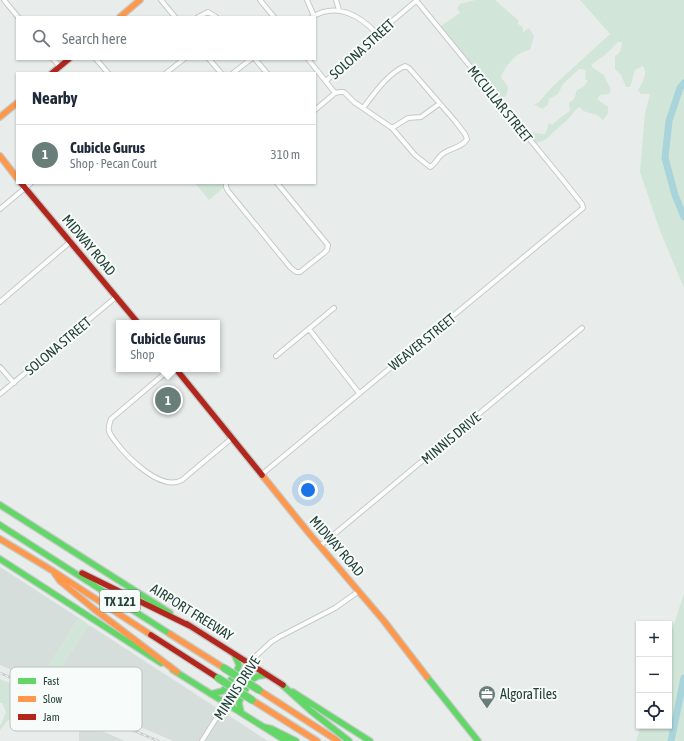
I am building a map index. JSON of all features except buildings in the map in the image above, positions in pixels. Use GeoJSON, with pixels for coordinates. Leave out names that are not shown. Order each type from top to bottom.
{"type":"FeatureCollection","features":[{"type":"Feature","properties":{"kind":"main road"},"geometry":{"type":"LineString","coordinates":[[121,16],[140,0]]}},
{"type":"Feature","properties":{"kind":"main road"},"geometry":{"type":"LineString","coordinates":[[53,72],[68,60]]}},
{"type":"Feature","properties":{"kind":"main road"},"geometry":{"type":"LineString","coordinates":[[0,117],[16,104]]}},
{"type":"Feature","properties":{"kind":"main road"},"geometry":{"type":"LineString","coordinates":[[0,156],[16,177]]}},
{"type":"Feature","properties":{"kind":"main road","name":"MIDWAY ROAD"},"geometry":{"type":"LineString","coordinates":[[26,185],[70,242],[135,320]]}},
{"type":"Feature","properties":{"kind":"main road","name":"MIDWAY ROAD"},"geometry":{"type":"LineString","coordinates":[[178,372],[261,475],[359,591],[478,741]]}},
{"type":"Feature","properties":{"kind":"main road","name":"AIRPORT FREEWAY"},"geometry":{"type":"LineString","coordinates":[[0,505],[370,741]]}},
{"type":"Feature","properties":{"kind":"main road","name":"TX 121"},"geometry":{"type":"LineString","coordinates":[[0,525],[338,741]]}},
{"type":"Feature","properties":{"kind":"main road"},"geometry":{"type":"LineString","coordinates":[[15,534],[26,537],[104,584],[190,626]]}},
{"type":"Feature","properties":{"kind":"main road","name":"TX 121"},"geometry":{"type":"LineString","coordinates":[[0,539],[53,571],[317,741]]}},
{"type":"Feature","properties":{"kind":"main road"},"geometry":{"type":"LineString","coordinates":[[0,559],[155,660],[177,672]]}},
{"type":"Feature","properties":{"kind":"main road"},"geometry":{"type":"LineString","coordinates":[[53,571],[65,586],[155,657],[286,741]]}},
{"type":"Feature","properties":{"kind":"main road"},"geometry":{"type":"LineString","coordinates":[[211,694],[223,691],[237,671],[239,665],[238,661],[232,652]]}},
{"type":"Feature","properties":{"kind":"main road"},"geometry":{"type":"LineString","coordinates":[[241,713],[239,703],[240,697],[251,680],[258,676],[268,676]]}},
{"type":"Feature","properties":{"kind":"main road"},"geometry":{"type":"LineString","coordinates":[[280,683],[306,707],[349,741]]}},
{"type":"Feature","properties":{"kind":"main road"},"geometry":{"type":"LineString","coordinates":[[264,727],[272,729],[296,741]]}},
{"type":"Feature","properties":{"kind":"street"},"geometry":{"type":"LineString","coordinates":[[4,0],[17,16]]}},
{"type":"Feature","properties":{"kind":"street"},"geometry":{"type":"LineString","coordinates":[[161,0],[174,16]]}},
{"type":"Feature","properties":{"kind":"street"},"geometry":{"type":"LineString","coordinates":[[260,0],[273,16]]}},
{"type":"Feature","properties":{"kind":"street"},"geometry":{"type":"LineString","coordinates":[[307,0],[313,16],[339,10],[347,12],[357,16],[368,24],[377,34]]}},
{"type":"Feature","properties":{"kind":"street"},"geometry":{"type":"LineString","coordinates":[[336,0],[339,10]]}},
{"type":"Feature","properties":{"kind":"street","name":"SOLONA STREET"},"geometry":{"type":"LineString","coordinates":[[326,81],[416,0]]}},
{"type":"Feature","properties":{"kind":"street","name":"MCCULLAR STREET"},"geometry":{"type":"LineString","coordinates":[[416,0],[568,186],[582,204],[582,209]]}},
{"type":"Feature","properties":{"kind":"street"},"geometry":{"type":"LineString","coordinates":[[200,16],[208,12],[214,16]]}},
{"type":"Feature","properties":{"kind":"street"},"geometry":{"type":"LineString","coordinates":[[54,60],[60,67]]}},
{"type":"Feature","properties":{"kind":"street"},"geometry":{"type":"LineString","coordinates":[[97,60],[107,72]]}},
{"type":"Feature","properties":{"kind":"street"},"geometry":{"type":"LineString","coordinates":[[167,72],[183,60]]}},
{"type":"Feature","properties":{"kind":"street"},"geometry":{"type":"LineString","coordinates":[[211,60],[220,72]]}},
{"type":"Feature","properties":{"kind":"street"},"geometry":{"type":"LineString","coordinates":[[234,72],[250,60]]}},
{"type":"Feature","properties":{"kind":"street"},"geometry":{"type":"LineString","coordinates":[[256,60],[266,72]]}},
{"type":"Feature","properties":{"kind":"street"},"geometry":{"type":"LineString","coordinates":[[309,60],[335,93],[344,92],[354,102],[392,128],[415,155],[430,167],[440,155],[466,142],[467,137],[409,68],[405,66],[388,78],[363,108]]}},
{"type":"Feature","properties":{"kind":"street","name":"SOLONA STREET"},"geometry":{"type":"LineString","coordinates":[[316,109],[335,93]]}},
{"type":"Feature","properties":{"kind":"street"},"geometry":{"type":"LineString","coordinates":[[392,128],[406,119],[421,117],[439,104]]}},
{"type":"Feature","properties":{"kind":"street"},"geometry":{"type":"LineString","coordinates":[[225,184],[228,191],[293,270],[298,272],[305,270],[327,250],[328,245],[278,184]]}},
{"type":"Feature","properties":{"kind":"street"},"geometry":{"type":"LineString","coordinates":[[0,209],[26,185]]}},
{"type":"Feature","properties":{"kind":"street","name":"WEAVER STREET"},"geometry":{"type":"LineString","coordinates":[[261,475],[582,209]]}},
{"type":"Feature","properties":{"kind":"street"},"geometry":{"type":"LineString","coordinates":[[0,302],[70,242]]}},
{"type":"Feature","properties":{"kind":"street","name":"SOLONA STREET"},"geometry":{"type":"LineString","coordinates":[[0,394],[116,297]]}},
{"type":"Feature","properties":{"kind":"street"},"geometry":{"type":"LineString","coordinates":[[276,356],[334,308]]}},
{"type":"Feature","properties":{"kind":"street","name":"MINNIS DRIVE"},"geometry":{"type":"LineString","coordinates":[[320,546],[582,328]]}},
{"type":"Feature","properties":{"kind":"street"},"geometry":{"type":"LineString","coordinates":[[309,329],[359,393]]}},
{"type":"Feature","properties":{"kind":"street"},"geometry":{"type":"LineString","coordinates":[[0,367],[14,383]]}},
{"type":"Feature","properties":{"kind":"street"},"geometry":{"type":"LineString","coordinates":[[166,372],[111,419],[108,430],[110,435],[123,451],[135,463],[151,474],[168,482],[175,483],[182,480],[232,438]]}},
{"type":"Feature","properties":{"kind":"street","name":"MINNIS DRIVE"},"geometry":{"type":"LineString","coordinates":[[202,741],[256,656],[271,642],[335,608],[359,591]]}},
{"type":"Feature","properties":{"kind":"shaded area"},"geometry":{"type":"Polygon","coordinates":[[[0,567],[79,618],[48,667],[10,667],[10,669],[0,665],[0,567]]]}},
{"type":"Feature","properties":{"kind":"shaded area"},"geometry":{"type":"Polygon","coordinates":[[[89,625],[268,741],[173,741],[142,728],[142,667],[61,667],[89,625]]]}},
{"type":"Feature","properties":{"kind":"shaded area"},"geometry":{"type":"Polygon","coordinates":[[[79,731],[102,731],[125,741],[79,741],[79,731]]]}},
{"type":"Feature","properties":{"kind":"green space"},"geometry":{"type":"Polygon","coordinates":[[[475,0],[495,0],[518,20],[518,24],[523,27],[523,32],[529,28],[534,36],[530,50],[516,56],[503,72],[501,77],[508,87],[507,94],[499,103],[438,28],[460,13],[457,8],[460,4],[475,0]]]}},
{"type":"Feature","properties":{"kind":"green space"},"geometry":{"type":"Polygon","coordinates":[[[580,0],[684,0],[684,288],[660,231],[640,172],[645,113],[650,94],[641,94],[638,90],[644,78],[645,72],[643,66],[635,70],[630,87],[626,87],[621,75],[615,69],[615,56],[620,52],[622,42],[618,42],[605,55],[591,65],[604,75],[611,90],[609,94],[600,95],[597,99],[608,107],[608,113],[603,120],[597,115],[583,111],[580,107],[546,139],[536,143],[530,137],[533,131],[534,133],[545,134],[549,123],[552,125],[570,111],[569,103],[574,99],[577,90],[583,87],[588,81],[585,79],[586,70],[579,69],[563,84],[558,94],[549,99],[548,105],[542,109],[534,104],[538,103],[553,86],[610,34],[580,0]]]}},
{"type":"Feature","properties":{"kind":"green space"},"geometry":{"type":"Polygon","coordinates":[[[196,184],[224,184],[223,188],[209,200],[196,184]]]}},
{"type":"Feature","properties":{"kind":"green space"},"geometry":{"type":"Polygon","coordinates":[[[684,593],[684,741],[636,741],[640,729],[672,729],[672,631],[684,593]]]}},
{"type":"Feature","properties":{"kind":"green space"},"geometry":{"type":"Polygon","coordinates":[[[79,618],[89,625],[61,667],[48,667],[79,618]]]}},
{"type":"Feature","properties":{"kind":"green space"},"geometry":{"type":"Polygon","coordinates":[[[0,679],[10,683],[10,719],[0,730],[0,726],[6,712],[2,703],[0,703],[0,679]]]}},
{"type":"Feature","properties":{"kind":"waterway"},"geometry":{"type":"LineString","coordinates":[[684,83],[680,88],[669,121],[665,158],[675,195],[684,217]]}},
{"type":"Feature","properties":{"kind":"waterway"},"geometry":{"type":"LineString","coordinates":[[671,741],[684,678]]}},
{"type":"Feature","properties":{"kind":"railway"},"geometry":{"type":"LineString","coordinates":[[0,673],[10,677]]}},
{"type":"Feature","properties":{"kind":"railway"},"geometry":{"type":"LineString","coordinates":[[135,731],[158,741]]}},
{"type":"Feature","properties":{"kind":"traffic: fast"},"geometry":{"type":"LineString","coordinates":[[0,505],[170,613]]}},
{"type":"Feature","properties":{"kind":"traffic: fast"},"geometry":{"type":"LineString","coordinates":[[0,525],[170,634]]}},
{"type":"Feature","properties":{"kind":"traffic: fast"},"geometry":{"type":"LineString","coordinates":[[0,559],[161,663]]}},
{"type":"Feature","properties":{"kind":"traffic: fast"},"geometry":{"type":"LineString","coordinates":[[211,694],[223,691],[237,671],[239,665],[235,656]]}},
{"type":"Feature","properties":{"kind":"traffic: fast"},"geometry":{"type":"LineString","coordinates":[[224,668],[259,690]]}},
{"type":"Feature","properties":{"kind":"traffic: fast"},"geometry":{"type":"LineString","coordinates":[[173,670],[286,741]]}},
{"type":"Feature","properties":{"kind":"traffic: fast"},"geometry":{"type":"LineString","coordinates":[[241,712],[239,703],[251,680],[258,676],[267,675]]}},
{"type":"Feature","properties":{"kind":"traffic: fast"},"geometry":{"type":"LineString","coordinates":[[427,677],[478,741]]}},
{"type":"Feature","properties":{"kind":"traffic: fast"},"geometry":{"type":"LineString","coordinates":[[218,678],[252,700]]}},
{"type":"Feature","properties":{"kind":"traffic: fast"},"geometry":{"type":"LineString","coordinates":[[280,683],[311,711],[349,741]]}},
{"type":"Feature","properties":{"kind":"traffic: fast"},"geometry":{"type":"LineString","coordinates":[[293,692],[370,741]]}},
{"type":"Feature","properties":{"kind":"traffic: fast"},"geometry":{"type":"LineString","coordinates":[[264,727],[272,729],[296,741]]}},
{"type":"Feature","properties":{"kind":"traffic: slow"},"geometry":{"type":"LineString","coordinates":[[121,16],[140,0]]}},
{"type":"Feature","properties":{"kind":"traffic: slow"},"geometry":{"type":"LineString","coordinates":[[0,117],[16,104]]}},
{"type":"Feature","properties":{"kind":"traffic: slow"},"geometry":{"type":"LineString","coordinates":[[0,156],[16,177]]}},
{"type":"Feature","properties":{"kind":"traffic: slow"},"geometry":{"type":"LineString","coordinates":[[262,475],[308,532],[384,621],[427,677]]}},
{"type":"Feature","properties":{"kind":"traffic: slow"},"geometry":{"type":"LineString","coordinates":[[0,539],[53,571],[151,635]]}},
{"type":"Feature","properties":{"kind":"traffic: slow"},"geometry":{"type":"LineString","coordinates":[[55,574],[60,581],[94,609],[177,672]]}},
{"type":"Feature","properties":{"kind":"traffic: slow"},"geometry":{"type":"LineString","coordinates":[[170,634],[224,668]]}},
{"type":"Feature","properties":{"kind":"traffic: slow"},"geometry":{"type":"LineString","coordinates":[[259,690],[338,741]]}},
{"type":"Feature","properties":{"kind":"traffic: slow"},"geometry":{"type":"LineString","coordinates":[[252,700],[317,741]]}},
{"type":"Feature","properties":{"kind":"traffic: jam"},"geometry":{"type":"LineString","coordinates":[[53,72],[68,60]]}},
{"type":"Feature","properties":{"kind":"traffic: jam"},"geometry":{"type":"LineString","coordinates":[[22,184],[135,320]]}},
{"type":"Feature","properties":{"kind":"traffic: jam"},"geometry":{"type":"LineString","coordinates":[[178,372],[262,475]]}},
{"type":"Feature","properties":{"kind":"traffic: jam"},"geometry":{"type":"LineString","coordinates":[[82,573],[190,626]]}},
{"type":"Feature","properties":{"kind":"traffic: jam"},"geometry":{"type":"LineString","coordinates":[[187,624],[283,685]]}},
{"type":"Feature","properties":{"kind":"traffic: jam"},"geometry":{"type":"LineString","coordinates":[[151,635],[218,678]]}},
{"type":"Feature","properties":{"kind":"place","name":"Cubicle Gurus"},"geometry":{"type":"Point","coordinates":[168,400]}},
{"type":"Feature","properties":{"kind":"place","name":"AlgoraTiles"},"geometry":{"type":"Point","coordinates":[487,709]}}]}
